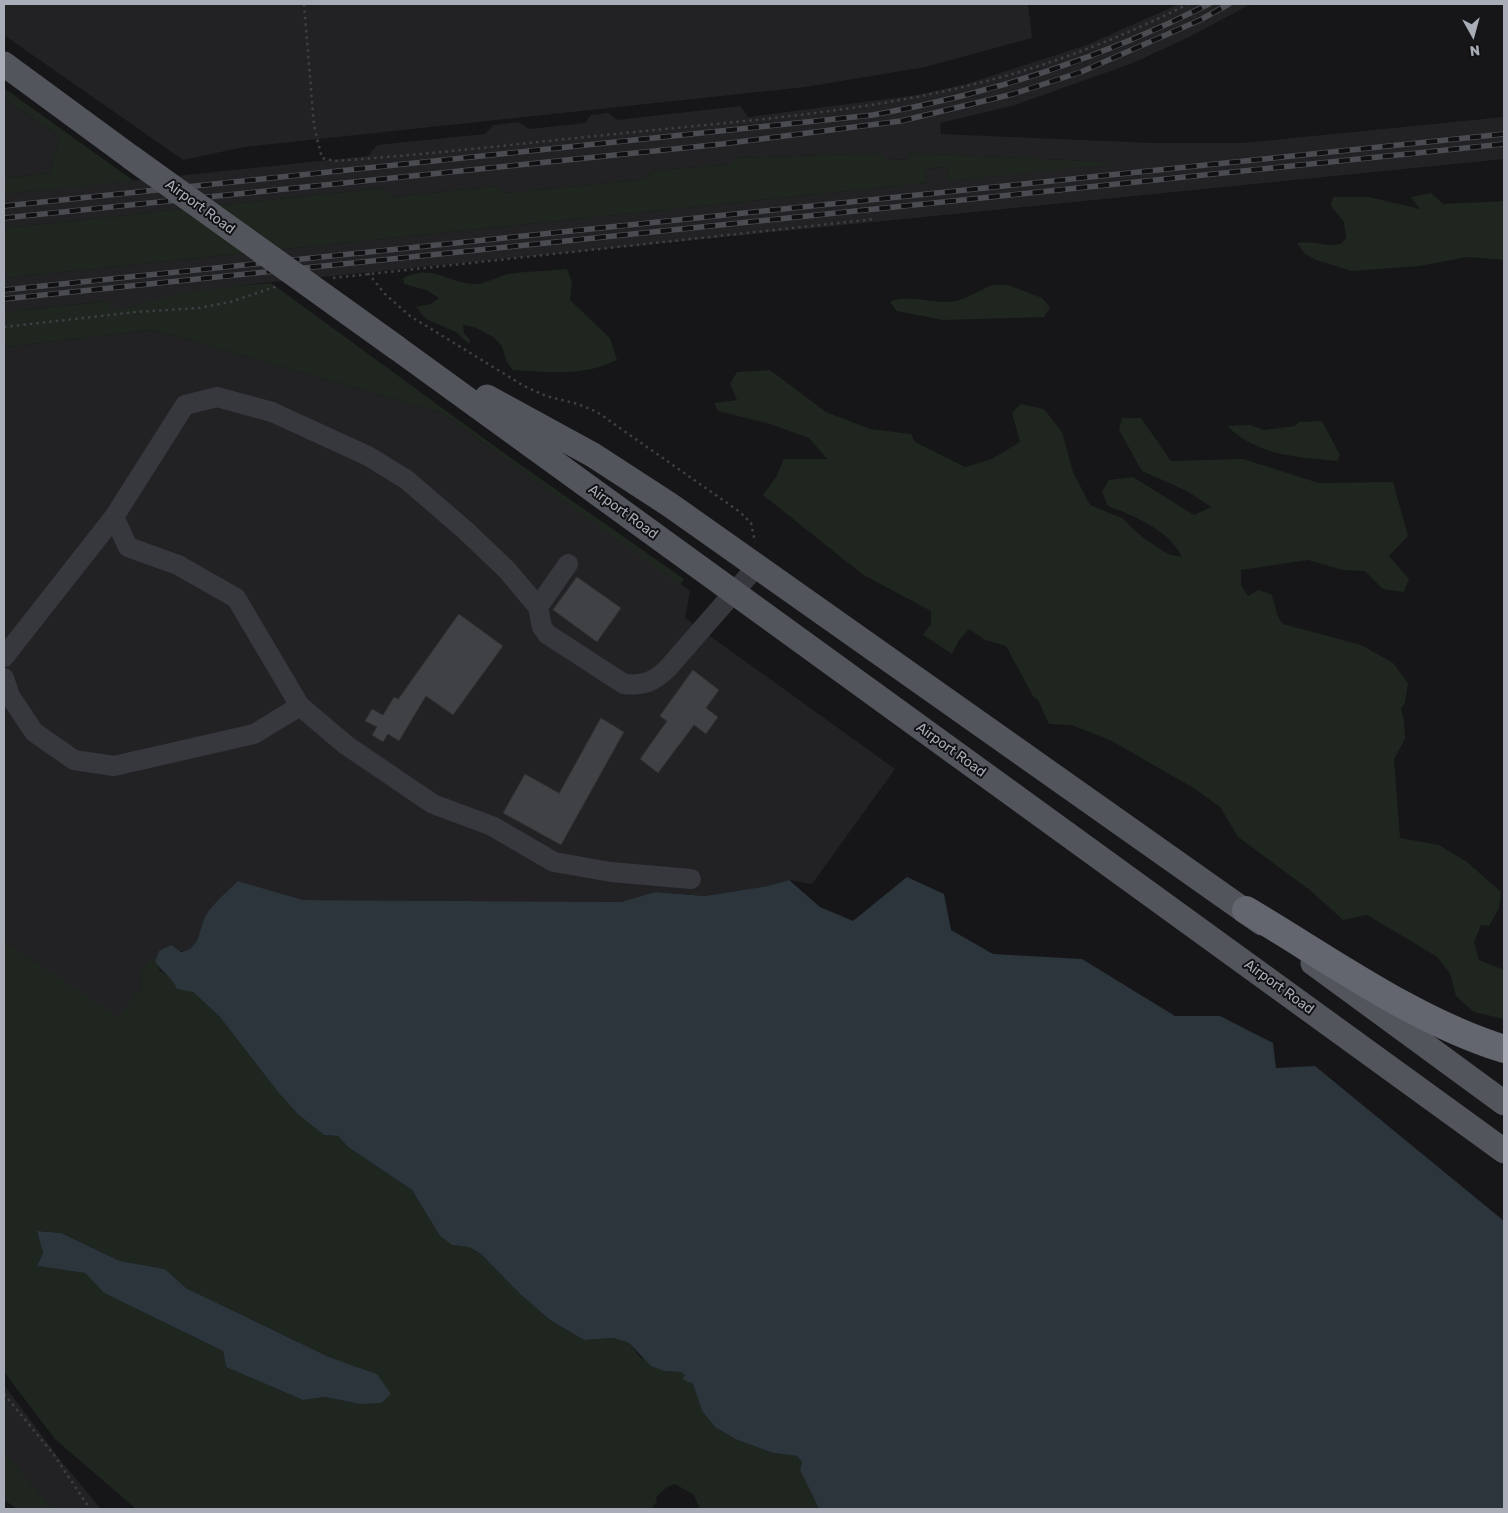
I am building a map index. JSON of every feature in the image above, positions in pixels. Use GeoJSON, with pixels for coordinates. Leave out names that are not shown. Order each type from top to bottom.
{"type":"FeatureCollection","features":[{"type":"Feature","properties":{"kind":"highway"},"geometry":{"type":"LineString","coordinates":[[1246,910],[1420,1013],[1459,1033],[1504,1049]]}},
{"type":"Feature","properties":{"kind":"main road","name":"Airport Road"},"geometry":{"type":"LineString","coordinates":[[4,64],[1504,1151]]}},
{"type":"Feature","properties":{"kind":"main road","name":"Airport Road"},"geometry":{"type":"LineString","coordinates":[[397,348],[593,455],[670,505],[1246,910],[1347,990],[1504,1102]]}},
{"type":"Feature","properties":{"kind":"main road"},"geometry":{"type":"LineString","coordinates":[[938,740],[962,710]]}},
{"type":"Feature","properties":{"kind":"lane"},"geometry":{"type":"LineString","coordinates":[[4,657],[114,517],[185,404],[217,397],[272,412],[368,456],[407,480],[507,570],[538,607],[542,627],[547,634],[624,684],[636,685],[655,680],[661,675],[758,566]]}},
{"type":"Feature","properties":{"kind":"lane"},"geometry":{"type":"LineString","coordinates":[[114,517],[128,547],[178,565],[236,598],[300,706],[346,745],[433,804],[492,826],[554,862],[611,872],[690,879]]}},
{"type":"Feature","properties":{"kind":"lane"},"geometry":{"type":"LineString","coordinates":[[538,607],[568,564]]}},
{"type":"Feature","properties":{"kind":"lane"},"geometry":{"type":"LineString","coordinates":[[4,678],[10,696],[34,732],[74,760],[114,766],[254,734],[300,706]]}},
{"type":"Feature","properties":{"kind":"path"},"geometry":{"type":"LineString","coordinates":[[304,4],[315,135],[322,158],[335,161],[786,116],[909,98],[976,84],[1049,62],[1133,30],[1188,4]]}},
{"type":"Feature","properties":{"kind":"path"},"geometry":{"type":"LineString","coordinates":[[327,278],[875,219]]}},
{"type":"Feature","properties":{"kind":"path"},"geometry":{"type":"LineString","coordinates":[[368,273],[396,304],[426,326],[534,391],[578,404],[597,412],[740,512],[752,523],[758,566]]}},
{"type":"Feature","properties":{"kind":"path"},"geometry":{"type":"LineString","coordinates":[[4,327],[136,312],[199,308],[230,302],[284,285]]}},
{"type":"Feature","properties":{"kind":"path"},"geometry":{"type":"LineString","coordinates":[[4,1394],[54,1455],[90,1509]]}},
{"type":"Feature","properties":{"kind":"shaded area"},"geometry":{"type":"Polygon","coordinates":[[[4,4],[1028,4],[1032,38],[925,67],[805,87],[244,147],[183,160],[4,35],[4,4]]]}},
{"type":"Feature","properties":{"kind":"shaded area"},"geometry":{"type":"Polygon","coordinates":[[[1179,4],[1251,4],[1189,37],[1133,63],[1015,105],[940,123],[941,134],[1152,143],[1243,143],[1504,117],[1504,159],[253,284],[160,299],[128,310],[108,310],[107,301],[4,312],[4,278],[926,183],[925,169],[947,167],[948,181],[1110,162],[912,153],[910,160],[886,159],[883,153],[735,158],[732,164],[650,171],[647,179],[506,193],[497,186],[394,197],[382,188],[4,228],[4,194],[368,156],[377,145],[485,134],[494,125],[518,122],[529,129],[585,123],[591,115],[608,113],[617,120],[740,106],[748,117],[917,95],[966,84],[1087,45],[1179,4]]]}},
{"type":"Feature","properties":{"kind":"shaded area"},"geometry":{"type":"Polygon","coordinates":[[[4,88],[134,181],[4,194],[4,178],[50,173],[59,137],[4,98],[4,88]]]}},
{"type":"Feature","properties":{"kind":"shaded area"},"geometry":{"type":"Polygon","coordinates":[[[4,98],[59,137],[50,173],[4,178],[4,98]]]}},
{"type":"Feature","properties":{"kind":"shaded area"},"geometry":{"type":"Polygon","coordinates":[[[883,153],[886,159],[909,160],[912,153],[1110,162],[1111,164],[948,181],[947,167],[925,169],[926,183],[4,278],[4,228],[382,188],[394,197],[497,186],[506,193],[647,179],[650,171],[732,164],[735,158],[883,153]]]}},
{"type":"Feature","properties":{"kind":"shaded area"},"geometry":{"type":"Polygon","coordinates":[[[1431,193],[1443,204],[1504,201],[1504,260],[1468,257],[1419,266],[1352,271],[1316,260],[1304,253],[1297,243],[1308,242],[1335,245],[1341,244],[1346,238],[1344,222],[1331,206],[1333,197],[1369,197],[1420,209],[1411,197],[1431,193]]]}},
{"type":"Feature","properties":{"kind":"shaded area"},"geometry":{"type":"Polygon","coordinates":[[[567,269],[572,282],[570,300],[610,338],[617,360],[591,369],[578,371],[513,370],[501,345],[484,332],[463,325],[464,333],[470,340],[469,344],[456,332],[426,319],[416,307],[431,304],[439,298],[426,290],[404,284],[403,278],[414,274],[432,273],[456,281],[475,284],[509,274],[567,269]]]}},
{"type":"Feature","properties":{"kind":"shaded area"},"geometry":{"type":"Polygon","coordinates":[[[271,283],[508,456],[684,579],[680,585],[442,413],[154,330],[4,347],[4,312],[108,301],[109,310],[116,310],[189,293],[271,283]]]}},
{"type":"Feature","properties":{"kind":"shaded area"},"geometry":{"type":"Polygon","coordinates":[[[992,285],[1008,285],[1042,298],[1050,307],[1044,317],[943,320],[897,311],[890,302],[904,299],[939,302],[956,301],[992,285]]]}},
{"type":"Feature","properties":{"kind":"shaded area"},"geometry":{"type":"Polygon","coordinates":[[[154,330],[442,413],[690,591],[685,618],[895,769],[812,884],[789,880],[768,886],[705,896],[655,892],[621,902],[303,900],[238,881],[200,933],[194,946],[187,951],[159,951],[156,959],[151,960],[140,973],[142,987],[119,1017],[97,1005],[4,942],[4,347],[154,330]]]}},
{"type":"Feature","properties":{"kind":"shaded area"},"geometry":{"type":"Polygon","coordinates":[[[770,370],[826,412],[870,429],[911,434],[915,442],[965,467],[992,459],[1020,442],[1012,413],[1021,404],[1044,409],[1062,432],[1073,472],[1090,505],[1122,518],[1142,537],[1168,554],[1182,557],[1169,539],[1160,532],[1140,520],[1108,506],[1102,492],[1109,480],[1133,477],[1194,515],[1211,507],[1187,491],[1142,471],[1119,430],[1122,418],[1141,418],[1171,461],[1243,459],[1319,483],[1393,482],[1408,536],[1389,556],[1409,579],[1404,592],[1383,589],[1365,571],[1343,570],[1308,560],[1241,570],[1241,585],[1248,596],[1258,590],[1271,594],[1278,617],[1283,624],[1361,645],[1393,663],[1408,683],[1405,703],[1401,709],[1404,720],[1405,739],[1394,759],[1400,838],[1439,845],[1467,862],[1501,892],[1499,908],[1489,926],[1481,925],[1474,942],[1479,960],[1504,970],[1504,1019],[1474,1012],[1456,996],[1450,973],[1436,956],[1367,915],[1343,920],[1311,891],[1238,837],[1220,807],[1195,789],[1112,741],[1072,725],[1049,724],[1038,700],[1033,696],[1006,646],[985,640],[969,629],[959,640],[952,654],[923,635],[931,624],[931,611],[862,574],[763,495],[776,477],[784,459],[827,459],[809,438],[770,424],[718,411],[714,403],[737,400],[730,384],[737,372],[770,370]]]}},
{"type":"Feature","properties":{"kind":"shaded area"},"geometry":{"type":"Polygon","coordinates":[[[1322,421],[1340,455],[1337,461],[1292,456],[1265,449],[1252,444],[1227,426],[1250,425],[1264,430],[1295,426],[1299,422],[1322,421]]]}},
{"type":"Feature","properties":{"kind":"shaded area"},"geometry":{"type":"Polygon","coordinates":[[[907,877],[944,894],[951,930],[993,954],[1082,959],[1175,1016],[1220,1016],[1273,1043],[1276,1068],[1315,1066],[1504,1221],[1504,1509],[819,1509],[800,1470],[802,1462],[797,1456],[773,1453],[735,1439],[715,1427],[702,1411],[693,1384],[682,1379],[685,1375],[681,1372],[664,1371],[651,1366],[629,1343],[613,1338],[584,1340],[550,1320],[520,1294],[481,1254],[469,1247],[452,1245],[440,1236],[412,1190],[348,1147],[338,1136],[324,1135],[298,1114],[278,1092],[219,1016],[193,992],[177,989],[155,961],[159,951],[171,945],[181,952],[193,946],[208,912],[238,881],[303,900],[621,902],[655,892],[705,896],[768,886],[789,880],[820,907],[853,921],[907,877]]]}},
{"type":"Feature","properties":{"kind":"shaded area"},"geometry":{"type":"Polygon","coordinates":[[[4,942],[118,1017],[142,987],[140,973],[151,959],[156,959],[160,971],[193,992],[219,1016],[278,1092],[324,1135],[338,1136],[348,1147],[412,1190],[440,1236],[452,1245],[469,1247],[481,1254],[520,1294],[550,1320],[584,1340],[613,1338],[629,1343],[639,1356],[664,1371],[681,1372],[685,1375],[682,1379],[693,1384],[702,1411],[715,1427],[735,1439],[773,1453],[797,1456],[802,1462],[800,1470],[819,1509],[700,1509],[694,1495],[675,1484],[667,1487],[656,1497],[657,1501],[651,1509],[136,1509],[55,1439],[4,1372],[4,942]],[[37,1231],[43,1253],[37,1266],[85,1273],[104,1293],[223,1351],[226,1367],[303,1400],[325,1397],[360,1404],[377,1374],[329,1357],[186,1288],[165,1269],[120,1261],[61,1233],[37,1231]]]}},
{"type":"Feature","properties":{"kind":"shaded area"},"geometry":{"type":"Polygon","coordinates":[[[37,1231],[61,1233],[120,1261],[165,1269],[186,1288],[329,1357],[377,1374],[391,1394],[381,1403],[360,1404],[325,1397],[303,1400],[226,1367],[223,1351],[104,1293],[85,1273],[37,1266],[43,1253],[37,1231]]]}},
{"type":"Feature","properties":{"kind":"shaded area"},"geometry":{"type":"Polygon","coordinates":[[[4,1385],[62,1462],[101,1509],[53,1509],[4,1452],[4,1385]]]}},
{"type":"Feature","properties":{"kind":"shaded area"},"geometry":{"type":"Polygon","coordinates":[[[4,1452],[53,1509],[17,1509],[4,1500],[4,1452]]]}},
{"type":"Feature","properties":{"kind":"building"},"geometry":{"type":"Polygon","coordinates":[[[577,577],[621,608],[597,642],[553,610],[577,577]]]}},
{"type":"Feature","properties":{"kind":"building"},"geometry":{"type":"Polygon","coordinates":[[[459,614],[503,646],[453,715],[426,696],[399,741],[388,734],[383,742],[372,735],[377,727],[365,721],[372,709],[383,715],[394,697],[398,699],[459,614]]]}},
{"type":"Feature","properties":{"kind":"building"},"geometry":{"type":"Polygon","coordinates":[[[693,670],[719,690],[706,708],[718,717],[706,734],[694,725],[658,773],[640,759],[667,721],[660,716],[693,670]]]}},
{"type":"Feature","properties":{"kind":"building"},"geometry":{"type":"Polygon","coordinates":[[[601,718],[624,732],[561,845],[503,813],[525,774],[559,793],[601,718]]]}},
{"type":"Feature","properties":{"kind":"railway"},"geometry":{"type":"LineString","coordinates":[[4,206],[873,115],[960,96],[1045,72],[1128,41],[1209,4]]}},
{"type":"Feature","properties":{"kind":"railway"},"geometry":{"type":"LineString","coordinates":[[4,218],[722,144],[901,121],[1013,94],[1081,72],[1200,20],[1229,4]]}},
{"type":"Feature","properties":{"kind":"railway"},"geometry":{"type":"LineString","coordinates":[[4,290],[1504,134]]}},
{"type":"Feature","properties":{"kind":"railway"},"geometry":{"type":"LineString","coordinates":[[4,299],[1504,144]]}}]}
